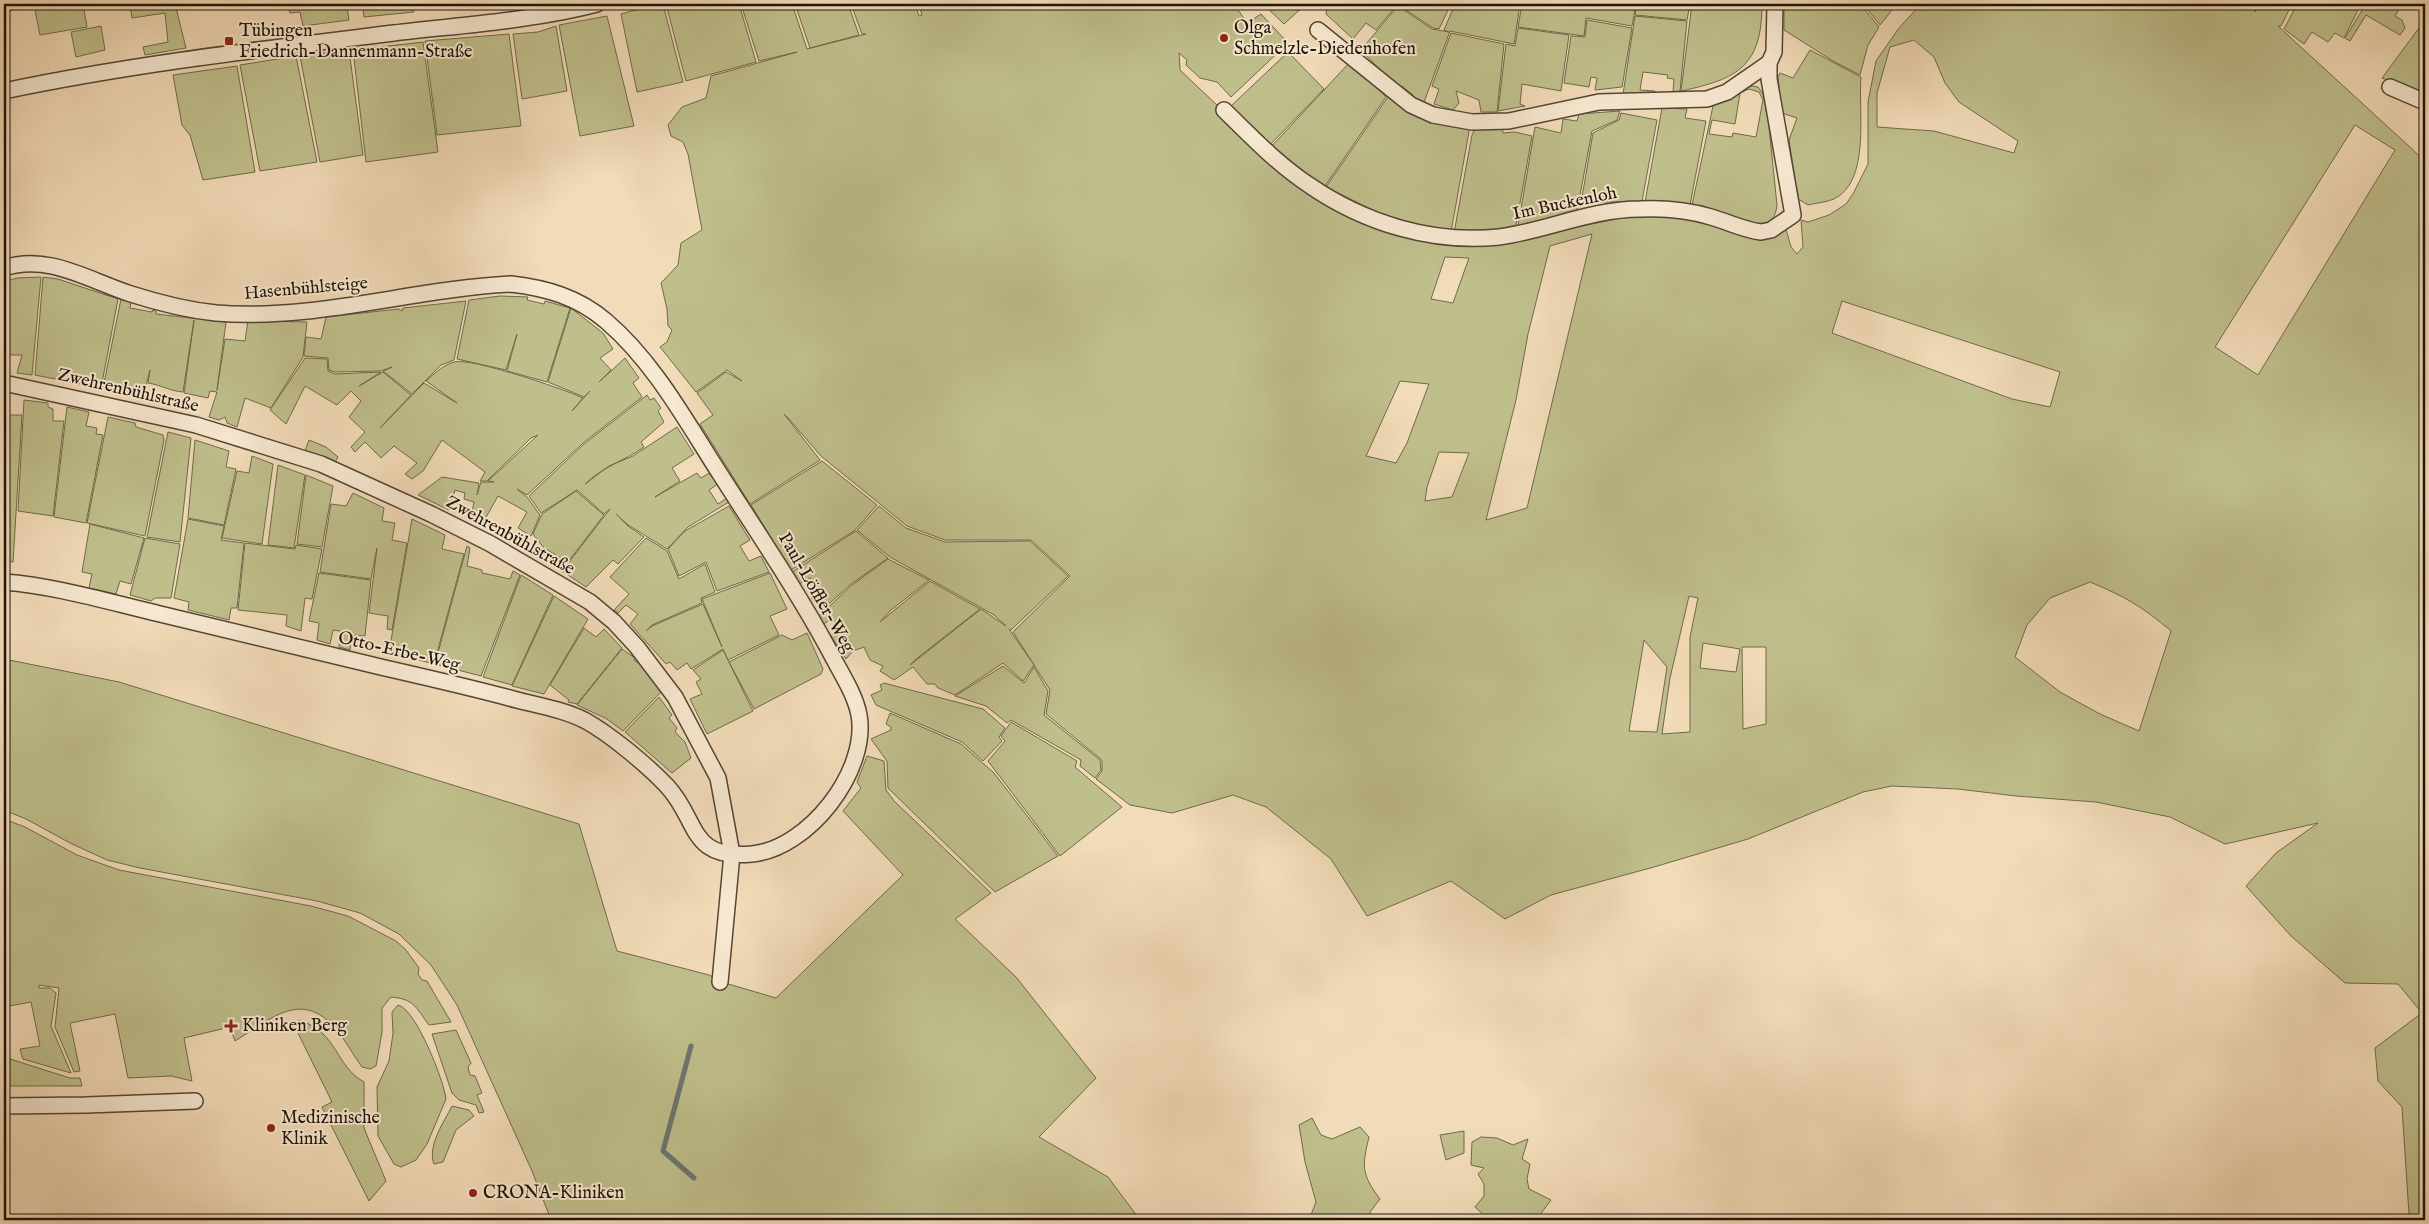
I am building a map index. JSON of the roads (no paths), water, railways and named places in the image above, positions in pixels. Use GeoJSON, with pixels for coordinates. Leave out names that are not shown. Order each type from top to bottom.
{"type":"FeatureCollection","features":[{"type":"Feature","properties":{"kind":"street"},"geometry":{"type":"LineString","coordinates":[[4,92],[55,81],[230,54],[543,14],[597,4]]}},
{"type":"Feature","properties":{"kind":"street","name":"Im Buckenloh"},"geometry":{"type":"LineString","coordinates":[[1224,110],[1278,162],[1316,190],[1371,218],[1418,233],[1458,238],[1498,237],[1609,211],[1641,209],[1691,213],[1762,232],[1771,230],[1793,216],[1770,86],[1769,64],[1774,52],[1775,4]]}},
{"type":"Feature","properties":{"kind":"street"},"geometry":{"type":"LineString","coordinates":[[1318,30],[1411,105],[1452,120],[1486,124],[1599,102],[1707,99],[1727,92],[1769,64]]}},
{"type":"Feature","properties":{"kind":"street"},"geometry":{"type":"LineString","coordinates":[[2390,87],[2425,102]]}},
{"type":"Feature","properties":{"kind":"street","name":"Hasenbühlsteige"},"geometry":{"type":"LineString","coordinates":[[4,268],[20,264],[46,265],[66,270],[155,301],[217,313],[290,313],[321,310],[511,284],[538,287],[568,297],[582,304],[609,323]]}},
{"type":"Feature","properties":{"kind":"street","name":"Paul-Löffler-Weg"},"geometry":{"type":"LineString","coordinates":[[609,323],[638,354],[682,413],[772,552],[816,626],[856,703],[859,716],[858,753],[848,777],[831,805],[808,827],[782,845],[756,854],[732,854]]}},
{"type":"Feature","properties":{"kind":"street","name":"Zwehrenbühlstraße"},"geometry":{"type":"LineString","coordinates":[[4,383],[196,426],[321,464],[432,514],[488,542],[590,602],[614,622],[666,683],[684,711],[718,778],[732,854],[720,982]]}},
{"type":"Feature","properties":{"kind":"street","name":"Otto-Erbe-Weg"},"geometry":{"type":"LineString","coordinates":[[4,582],[22,583],[115,603],[478,690],[565,713],[585,721],[614,740],[668,787],[683,808],[693,831],[703,843],[717,852],[732,854]]}},
{"type":"Feature","properties":{"kind":"street"},"geometry":{"type":"LineString","coordinates":[[4,1106],[195,1101]]}},
{"type":"Feature","properties":{"kind":"waterway"},"geometry":{"type":"LineString","coordinates":[[691,1046],[663,1151],[694,1178]]}},
{"type":"Feature","properties":{"kind":"place","name":"Olga Schmelzle-Diedenhofen"},"geometry":{"type":"Point","coordinates":[1224,38]}},
{"type":"Feature","properties":{"kind":"place","name":"Tübingen Friedrich-Dannenmann-Straße"},"geometry":{"type":"Point","coordinates":[229,41]}},
{"type":"Feature","properties":{"kind":"place","name":"Kliniken Berg"},"geometry":{"type":"Point","coordinates":[231,1026]}},
{"type":"Feature","properties":{"kind":"place","name":"Medizinische Klinik"},"geometry":{"type":"Point","coordinates":[271,1128]}},
{"type":"Feature","properties":{"kind":"place","name":"CRONA-Kliniken"},"geometry":{"type":"Point","coordinates":[473,1193]}}]}
